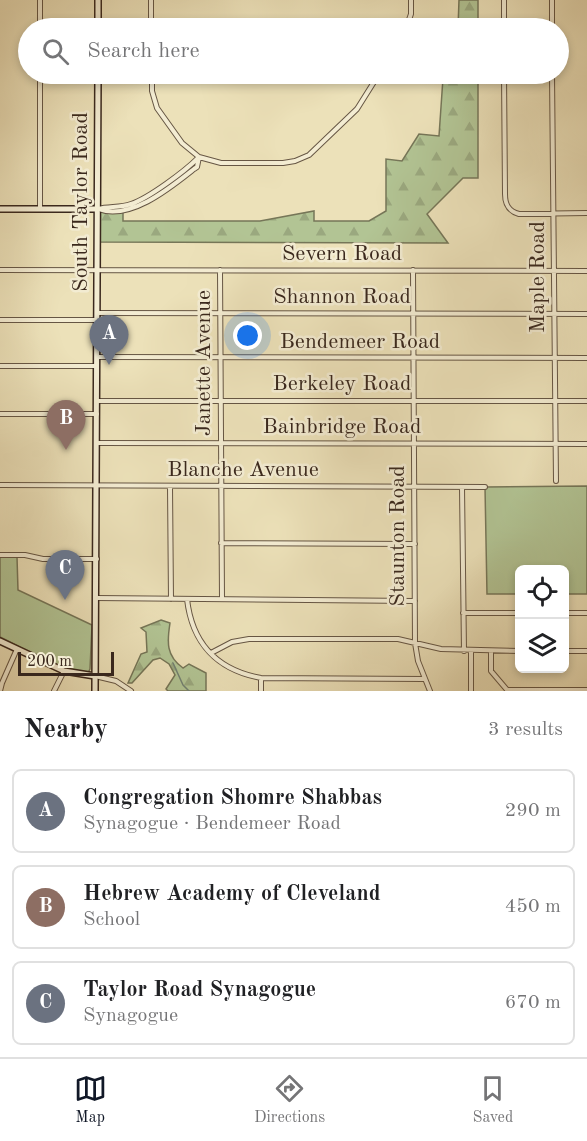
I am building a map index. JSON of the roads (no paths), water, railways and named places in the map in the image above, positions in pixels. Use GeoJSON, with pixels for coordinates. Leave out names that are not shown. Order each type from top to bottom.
{"type":"FeatureCollection","features":[{"type":"Feature","properties":{"kind":"main road"},"geometry":{"type":"LineString","coordinates":[[98,0],[98,18]]}},
{"type":"Feature","properties":{"kind":"main road","name":"South Taylor Road"},"geometry":{"type":"LineString","coordinates":[[95,691],[98,84]]}},
{"type":"Feature","properties":{"kind":"main road"},"geometry":{"type":"LineString","coordinates":[[0,209],[98,209]]}},
{"type":"Feature","properties":{"kind":"main road"},"geometry":{"type":"LineString","coordinates":[[0,641],[64,671],[95,676]]}},
{"type":"Feature","properties":{"kind":"street"},"geometry":{"type":"LineString","coordinates":[[40,0],[40,18]]}},
{"type":"Feature","properties":{"kind":"street"},"geometry":{"type":"LineString","coordinates":[[151,0],[151,18]]}},
{"type":"Feature","properties":{"kind":"street"},"geometry":{"type":"LineString","coordinates":[[410,18],[411,0]]}},
{"type":"Feature","properties":{"kind":"street"},"geometry":{"type":"LineString","coordinates":[[504,0],[504,18]]}},
{"type":"Feature","properties":{"kind":"street"},"geometry":{"type":"LineString","coordinates":[[552,0],[552,18]]}},
{"type":"Feature","properties":{"kind":"street"},"geometry":{"type":"LineString","coordinates":[[40,84],[40,209]]}},
{"type":"Feature","properties":{"kind":"street"},"geometry":{"type":"LineString","coordinates":[[152,84],[157,108],[182,143],[199,157],[222,163],[283,163],[302,158],[316,149],[355,112],[373,84]]}},
{"type":"Feature","properties":{"kind":"street"},"geometry":{"type":"LineString","coordinates":[[504,84],[505,194],[509,209],[519,214],[587,213]]}},
{"type":"Feature","properties":{"kind":"street","name":"Maple Road"},"geometry":{"type":"LineString","coordinates":[[552,84],[556,481]]}},
{"type":"Feature","properties":{"kind":"street"},"geometry":{"type":"LineString","coordinates":[[98,209],[128,205],[138,201],[188,168],[199,157]]}},
{"type":"Feature","properties":{"kind":"street","name":"Severn Road"},"geometry":{"type":"LineString","coordinates":[[0,270],[587,271]]}},
{"type":"Feature","properties":{"kind":"street","name":"Janette Avenue"},"geometry":{"type":"LineString","coordinates":[[220,270],[222,599]]}},
{"type":"Feature","properties":{"kind":"street","name":"Staunton Road"},"geometry":{"type":"LineString","coordinates":[[413,270],[415,643],[418,661],[430,691]]}},
{"type":"Feature","properties":{"kind":"street","name":"Shannon Road"},"geometry":{"type":"LineString","coordinates":[[0,320],[220,314],[587,314]]}},
{"type":"Feature","properties":{"kind":"street","name":"Bendemeer Road"},"geometry":{"type":"LineString","coordinates":[[97,357],[587,358]]}},
{"type":"Feature","properties":{"kind":"street"},"geometry":{"type":"LineString","coordinates":[[0,366],[97,366]]}},
{"type":"Feature","properties":{"kind":"street","name":"Berkeley Road"},"geometry":{"type":"LineString","coordinates":[[97,401],[587,401]]}},
{"type":"Feature","properties":{"kind":"street"},"geometry":{"type":"LineString","coordinates":[[0,414],[97,414]]}},
{"type":"Feature","properties":{"kind":"street","name":"Bainbridge Road"},"geometry":{"type":"LineString","coordinates":[[97,443],[587,444]]}},
{"type":"Feature","properties":{"kind":"street","name":"Blanche Avenue"},"geometry":{"type":"LineString","coordinates":[[0,485],[485,487]]}},
{"type":"Feature","properties":{"kind":"street"},"geometry":{"type":"LineString","coordinates":[[171,486],[171,599]]}},
{"type":"Feature","properties":{"kind":"street"},"geometry":{"type":"LineString","coordinates":[[462,487],[464,651]]}},
{"type":"Feature","properties":{"kind":"street"},"geometry":{"type":"LineString","coordinates":[[221,543],[415,544]]}},
{"type":"Feature","properties":{"kind":"street"},"geometry":{"type":"LineString","coordinates":[[0,555],[25,555],[46,559],[97,559]]}},
{"type":"Feature","properties":{"kind":"street"},"geometry":{"type":"LineString","coordinates":[[96,598],[415,601]]}},
{"type":"Feature","properties":{"kind":"street"},"geometry":{"type":"LineString","coordinates":[[188,599],[190,621],[196,634],[211,653],[231,669],[261,678],[425,679]]}},
{"type":"Feature","properties":{"kind":"street"},"geometry":{"type":"LineString","coordinates":[[463,613],[515,613]]}},
{"type":"Feature","properties":{"kind":"street"},"geometry":{"type":"LineString","coordinates":[[569,613],[587,613]]}},
{"type":"Feature","properties":{"kind":"street"},"geometry":{"type":"LineString","coordinates":[[211,653],[232,642],[249,639],[398,639],[441,649],[515,651]]}},
{"type":"Feature","properties":{"kind":"street"},"geometry":{"type":"LineString","coordinates":[[0,691],[17,649]]}},
{"type":"Feature","properties":{"kind":"street"},"geometry":{"type":"LineString","coordinates":[[471,651],[471,691]]}},
{"type":"Feature","properties":{"kind":"street"},"geometry":{"type":"LineString","coordinates":[[490,651],[491,671],[508,690],[587,690]]}},
{"type":"Feature","properties":{"kind":"street"},"geometry":{"type":"LineString","coordinates":[[569,651],[587,651]]}},
{"type":"Feature","properties":{"kind":"street"},"geometry":{"type":"LineString","coordinates":[[54,691],[64,671]]}},
{"type":"Feature","properties":{"kind":"street"},"geometry":{"type":"LineString","coordinates":[[95,676],[116,681],[130,691]]}},
{"type":"Feature","properties":{"kind":"street"},"geometry":{"type":"LineString","coordinates":[[261,678],[261,691]]}},
{"type":"Feature","properties":{"kind":"waterway"},"geometry":{"type":"LineString","coordinates":[[173,663],[183,685],[189,691]]}},
{"type":"Feature","properties":{"kind":"place","name":"Congregation Shomre Shabbas"},"geometry":{"type":"Point","coordinates":[109,365]}},
{"type":"Feature","properties":{"kind":"place","name":"Hebrew Academy of Cleveland"},"geometry":{"type":"Point","coordinates":[66,450]}},
{"type":"Feature","properties":{"kind":"place","name":"Taylor Road Synagogue"},"geometry":{"type":"Point","coordinates":[65,600]}}]}
